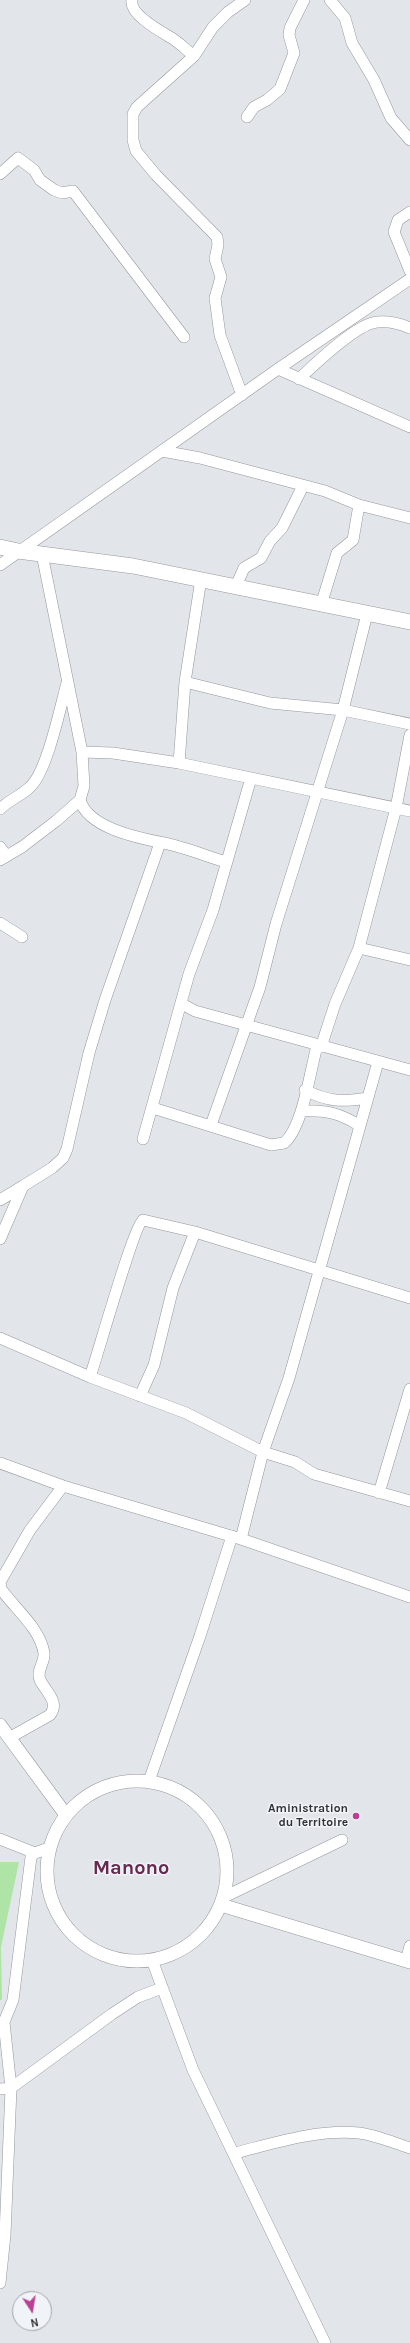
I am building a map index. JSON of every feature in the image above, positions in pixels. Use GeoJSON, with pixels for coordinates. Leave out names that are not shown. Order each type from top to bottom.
{"type":"FeatureCollection","features":[{"type":"Feature","properties":{"kind":"main road"},"geometry":{"type":"LineString","coordinates":[[0,547],[18,551],[133,566],[410,622]]}},
{"type":"Feature","properties":{"kind":"street"},"geometry":{"type":"LineString","coordinates":[[132,0],[133,8],[144,20],[163,34],[171,37],[194,56]]}},
{"type":"Feature","properties":{"kind":"street"},"geometry":{"type":"LineString","coordinates":[[242,395],[220,335],[215,298],[221,277],[215,259],[218,245],[217,237],[156,175],[136,151],[133,140],[133,114],[137,107],[194,56],[213,27],[228,12],[246,0]]}},
{"type":"Feature","properties":{"kind":"street"},"geometry":{"type":"LineString","coordinates":[[247,116],[254,107],[267,100],[280,89],[294,53],[289,35],[290,28],[304,0]]}},
{"type":"Feature","properties":{"kind":"street"},"geometry":{"type":"LineString","coordinates":[[330,0],[345,18],[352,43],[374,80],[391,118],[410,140]]}},
{"type":"Feature","properties":{"kind":"street"},"geometry":{"type":"LineString","coordinates":[[0,174],[18,158],[34,170],[40,180],[54,190],[62,193],[74,192],[184,337]]}},
{"type":"Feature","properties":{"kind":"street"},"geometry":{"type":"LineString","coordinates":[[410,212],[398,220],[394,232],[410,271]]}},
{"type":"Feature","properties":{"kind":"street"},"geometry":{"type":"LineString","coordinates":[[0,565],[278,369],[410,279]]}},
{"type":"Feature","properties":{"kind":"street"},"geometry":{"type":"LineString","coordinates":[[299,379],[332,348],[365,326],[375,322],[388,322],[399,323],[410,328]]}},
{"type":"Feature","properties":{"kind":"street"},"geometry":{"type":"LineString","coordinates":[[278,369],[410,427]]}},
{"type":"Feature","properties":{"kind":"street"},"geometry":{"type":"LineString","coordinates":[[162,451],[200,458],[325,491],[359,505],[410,518]]}},
{"type":"Feature","properties":{"kind":"street"},"geometry":{"type":"LineString","coordinates":[[236,586],[244,568],[261,558],[270,541],[282,528],[303,486]]}},
{"type":"Feature","properties":{"kind":"street"},"geometry":{"type":"LineString","coordinates":[[322,605],[337,553],[353,540],[359,505]]}},
{"type":"Feature","properties":{"kind":"street"},"geometry":{"type":"LineString","coordinates":[[42,554],[82,752],[84,786],[80,800],[83,810],[98,822],[141,838],[226,862]]}},
{"type":"Feature","properties":{"kind":"street"},"geometry":{"type":"LineString","coordinates":[[179,764],[186,682],[201,579]]}},
{"type":"Feature","properties":{"kind":"street"},"geometry":{"type":"LineString","coordinates":[[211,1125],[245,1024],[260,988],[276,924],[319,792],[343,710],[367,614]]}},
{"type":"Feature","properties":{"kind":"street"},"geometry":{"type":"LineString","coordinates":[[0,809],[8,801],[30,787],[43,768],[68,681]]}},
{"type":"Feature","properties":{"kind":"street"},"geometry":{"type":"LineString","coordinates":[[186,682],[270,703],[343,710],[410,724]]}},
{"type":"Feature","properties":{"kind":"street"},"geometry":{"type":"LineString","coordinates":[[153,1108],[271,1145],[284,1143],[291,1135],[301,1111],[305,1090],[319,1046],[359,948],[396,808],[410,735]]}},
{"type":"Feature","properties":{"kind":"street"},"geometry":{"type":"LineString","coordinates":[[82,752],[113,752],[410,810]]}},
{"type":"Feature","properties":{"kind":"street"},"geometry":{"type":"LineString","coordinates":[[144,1139],[189,974],[213,910],[251,778]]}},
{"type":"Feature","properties":{"kind":"street"},"geometry":{"type":"LineString","coordinates":[[2,854],[22,846],[56,821],[80,800]]}},
{"type":"Feature","properties":{"kind":"street"},"geometry":{"type":"LineString","coordinates":[[0,1200],[52,1168],[63,1158],[67,1149],[89,1053],[105,1000],[160,843]]}},
{"type":"Feature","properties":{"kind":"street"},"geometry":{"type":"LineString","coordinates":[[0,923],[22,937]]}},
{"type":"Feature","properties":{"kind":"street"},"geometry":{"type":"LineString","coordinates":[[359,948],[410,960]]}},
{"type":"Feature","properties":{"kind":"street"},"geometry":{"type":"LineString","coordinates":[[182,1004],[195,1011],[410,1070]]}},
{"type":"Feature","properties":{"kind":"street"},"geometry":{"type":"LineString","coordinates":[[149,1781],[236,1538],[288,1378],[378,1062]]}},
{"type":"Feature","properties":{"kind":"street"},"geometry":{"type":"LineString","coordinates":[[305,1090],[319,1097],[343,1102],[368,1098]]}},
{"type":"Feature","properties":{"kind":"street"},"geometry":{"type":"LineString","coordinates":[[301,1111],[318,1110],[343,1115],[360,1126]]}},
{"type":"Feature","properties":{"kind":"street"},"geometry":{"type":"LineString","coordinates":[[0,1239],[23,1186]]}},
{"type":"Feature","properties":{"kind":"street"},"geometry":{"type":"LineString","coordinates":[[90,1377],[139,1223],[146,1220],[195,1232],[410,1298]]}},
{"type":"Feature","properties":{"kind":"street"},"geometry":{"type":"LineString","coordinates":[[140,1396],[154,1364],[173,1288],[195,1232]]}},
{"type":"Feature","properties":{"kind":"street"},"geometry":{"type":"LineString","coordinates":[[0,1338],[90,1377],[186,1413],[263,1452],[295,1462],[314,1474],[379,1493],[410,1500]]}},
{"type":"Feature","properties":{"kind":"street"},"geometry":{"type":"LineString","coordinates":[[379,1493],[410,1389]]}},
{"type":"Feature","properties":{"kind":"street"},"geometry":{"type":"LineString","coordinates":[[0,1463],[62,1486],[236,1538],[410,1598]]}},
{"type":"Feature","properties":{"kind":"street"},"geometry":{"type":"LineString","coordinates":[[9,1738],[50,1715],[54,1710],[54,1705],[40,1679],[39,1671],[44,1654],[38,1636],[4,1594],[0,1583],[30,1530],[62,1486]]}},
{"type":"Feature","properties":{"kind":"street"},"geometry":{"type":"LineString","coordinates":[[0,1725],[66,1815]]}},
{"type":"Feature","properties":{"kind":"street"},"geometry":{"type":"LineString","coordinates":[[149,1781],[178,1790],[204,1809],[221,1835],[228,1866],[222,1901],[205,1931],[181,1950],[152,1960],[122,1960],[94,1950],[70,1932],[54,1907],[46,1878],[49,1848],[56,1830],[66,1815],[89,1794],[118,1782],[149,1781]]}},
{"type":"Feature","properties":{"kind":"street"},"geometry":{"type":"LineString","coordinates":[[0,1839],[34,1853]]}},
{"type":"Feature","properties":{"kind":"street"},"geometry":{"type":"LineString","coordinates":[[222,1901],[342,1840]]}},
{"type":"Feature","properties":{"kind":"street"},"geometry":{"type":"LineString","coordinates":[[0,2283],[5,2235],[6,2088],[4,2022],[13,2000],[31,1857],[34,1853],[49,1848]]}},
{"type":"Feature","properties":{"kind":"street"},"geometry":{"type":"LineString","coordinates":[[222,1901],[408,1962],[410,1946]]}},
{"type":"Feature","properties":{"kind":"street"},"geometry":{"type":"LineString","coordinates":[[152,1960],[193,2070],[235,2154],[325,2343]]}},
{"type":"Feature","properties":{"kind":"street"},"geometry":{"type":"LineString","coordinates":[[6,2088],[138,1997],[162,1988]]}},
{"type":"Feature","properties":{"kind":"street"},"geometry":{"type":"LineString","coordinates":[[235,2154],[302,2136],[334,2133],[360,2133],[410,2148]]}},
{"type":"Feature","properties":{"kind":"green space"},"geometry":{"type":"Polygon","coordinates":[[[0,1862],[19,1862],[1,1947],[2,2000],[0,2000],[0,1862]]]}},
{"type":"Feature","properties":{"kind":"place","name":"Aministration du Territoire"},"geometry":{"type":"Point","coordinates":[356,1816]}},
{"type":"Feature","properties":{"kind":"district","name":"Manono"},"geometry":{"type":"Point","coordinates":[131,1868]}}]}
